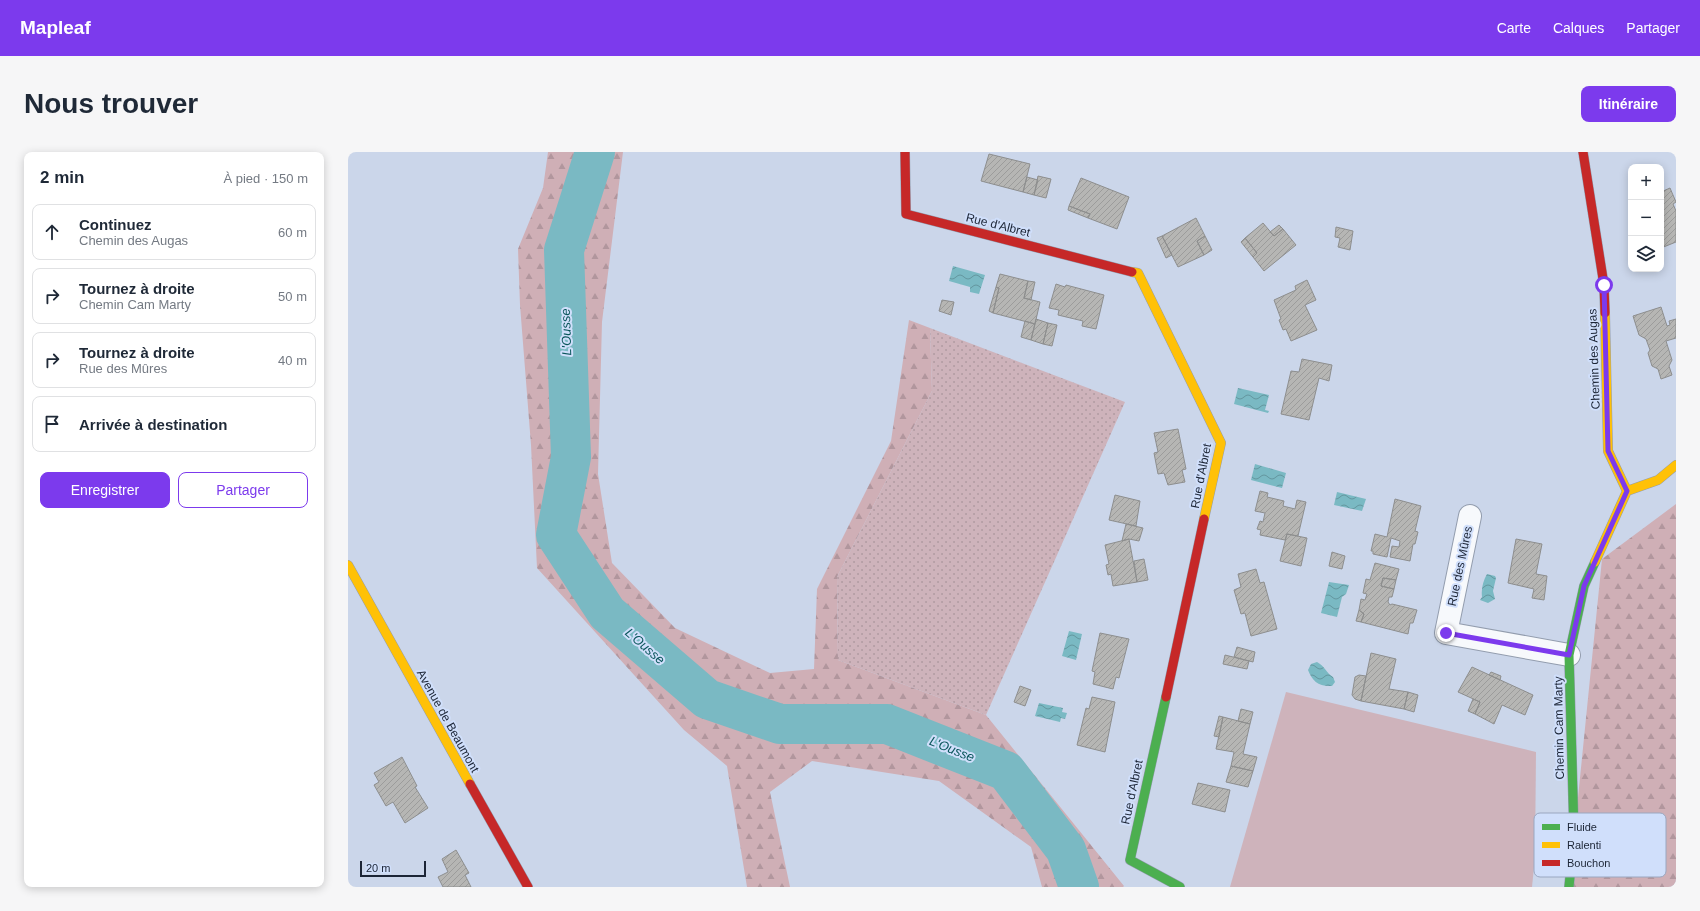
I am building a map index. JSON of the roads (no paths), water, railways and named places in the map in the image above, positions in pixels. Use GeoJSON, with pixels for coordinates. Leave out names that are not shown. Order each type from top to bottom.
{"type":"FeatureCollection","features":[{"type":"Feature","properties":{"kind":"street","name":"Rue d'Albret"},"geometry":{"type":"LineString","coordinates":[[905,152],[906,214],[1138,273],[1221,443],[1130,860],[1180,887]]}},
{"type":"Feature","properties":{"kind":"street","name":"Chemin des Augas"},"geometry":{"type":"LineString","coordinates":[[1583,152],[1604,285],[1608,451],[1627,491]]}},
{"type":"Feature","properties":{"kind":"street"},"geometry":{"type":"LineString","coordinates":[[1627,491],[1658,480],[1676,465]]}},
{"type":"Feature","properties":{"kind":"street","name":"Chemin Cam Marty"},"geometry":{"type":"LineString","coordinates":[[1573,813],[1569,655],[1584,586],[1627,491]]}},
{"type":"Feature","properties":{"kind":"street","name":"Rue des Mûres"},"geometry":{"type":"LineString","coordinates":[[1470,516],[1446,633],[1569,655]]}},
{"type":"Feature","properties":{"kind":"street","name":"Avenue de Beaumont"},"geometry":{"type":"LineString","coordinates":[[348,566],[528,887]]}},
{"type":"Feature","properties":{"kind":"street","name":"Chemin Cam Marty"},"geometry":{"type":"LineString","coordinates":[[1569,887],[1570,877]]}},
{"type":"Feature","properties":{"kind":"water"},"geometry":{"type":"Polygon","coordinates":[[[953,266],[985,275],[979,294],[970,292],[970,287],[949,281],[953,266]]]}},
{"type":"Feature","properties":{"kind":"water"},"geometry":{"type":"Polygon","coordinates":[[[1238,388],[1269,395],[1265,410],[1269,411],[1268,413],[1234,404],[1238,388]]]}},
{"type":"Feature","properties":{"kind":"water"},"geometry":{"type":"Polygon","coordinates":[[[1255,464],[1286,473],[1282,488],[1251,480],[1255,464]]]}},
{"type":"Feature","properties":{"kind":"water"},"geometry":{"type":"Polygon","coordinates":[[[1337,492],[1366,499],[1362,511],[1334,505],[1337,492]]]}},
{"type":"Feature","properties":{"kind":"water"},"geometry":{"type":"Polygon","coordinates":[[[1487,574],[1495,576],[1496,578],[1493,591],[1495,599],[1488,603],[1480,600],[1482,597],[1483,582],[1487,574]]]}},
{"type":"Feature","properties":{"kind":"water"},"geometry":{"type":"Polygon","coordinates":[[[1329,582],[1349,585],[1346,594],[1342,597],[1337,617],[1321,613],[1329,582]]]}},
{"type":"Feature","properties":{"kind":"water"},"geometry":{"type":"Polygon","coordinates":[[[1069,631],[1082,634],[1076,660],[1062,656],[1069,631]]]}},
{"type":"Feature","properties":{"kind":"water"},"geometry":{"type":"Polygon","coordinates":[[[1317,662],[1322,665],[1333,677],[1335,682],[1332,686],[1320,684],[1312,677],[1308,670],[1311,664],[1317,662]]]}},
{"type":"Feature","properties":{"kind":"water"},"geometry":{"type":"Polygon","coordinates":[[[1039,703],[1063,708],[1062,712],[1067,713],[1065,719],[1061,718],[1060,722],[1035,716],[1039,703]]]}},
{"type":"Feature","properties":{"kind":"waterway","name":"L'Ousse"},"geometry":{"type":"LineString","coordinates":[[595,152],[564,250],[571,457],[556,535],[607,613],[707,699],[780,724],[887,724],[1006,771],[1066,850],[1079,887]]}}]}
